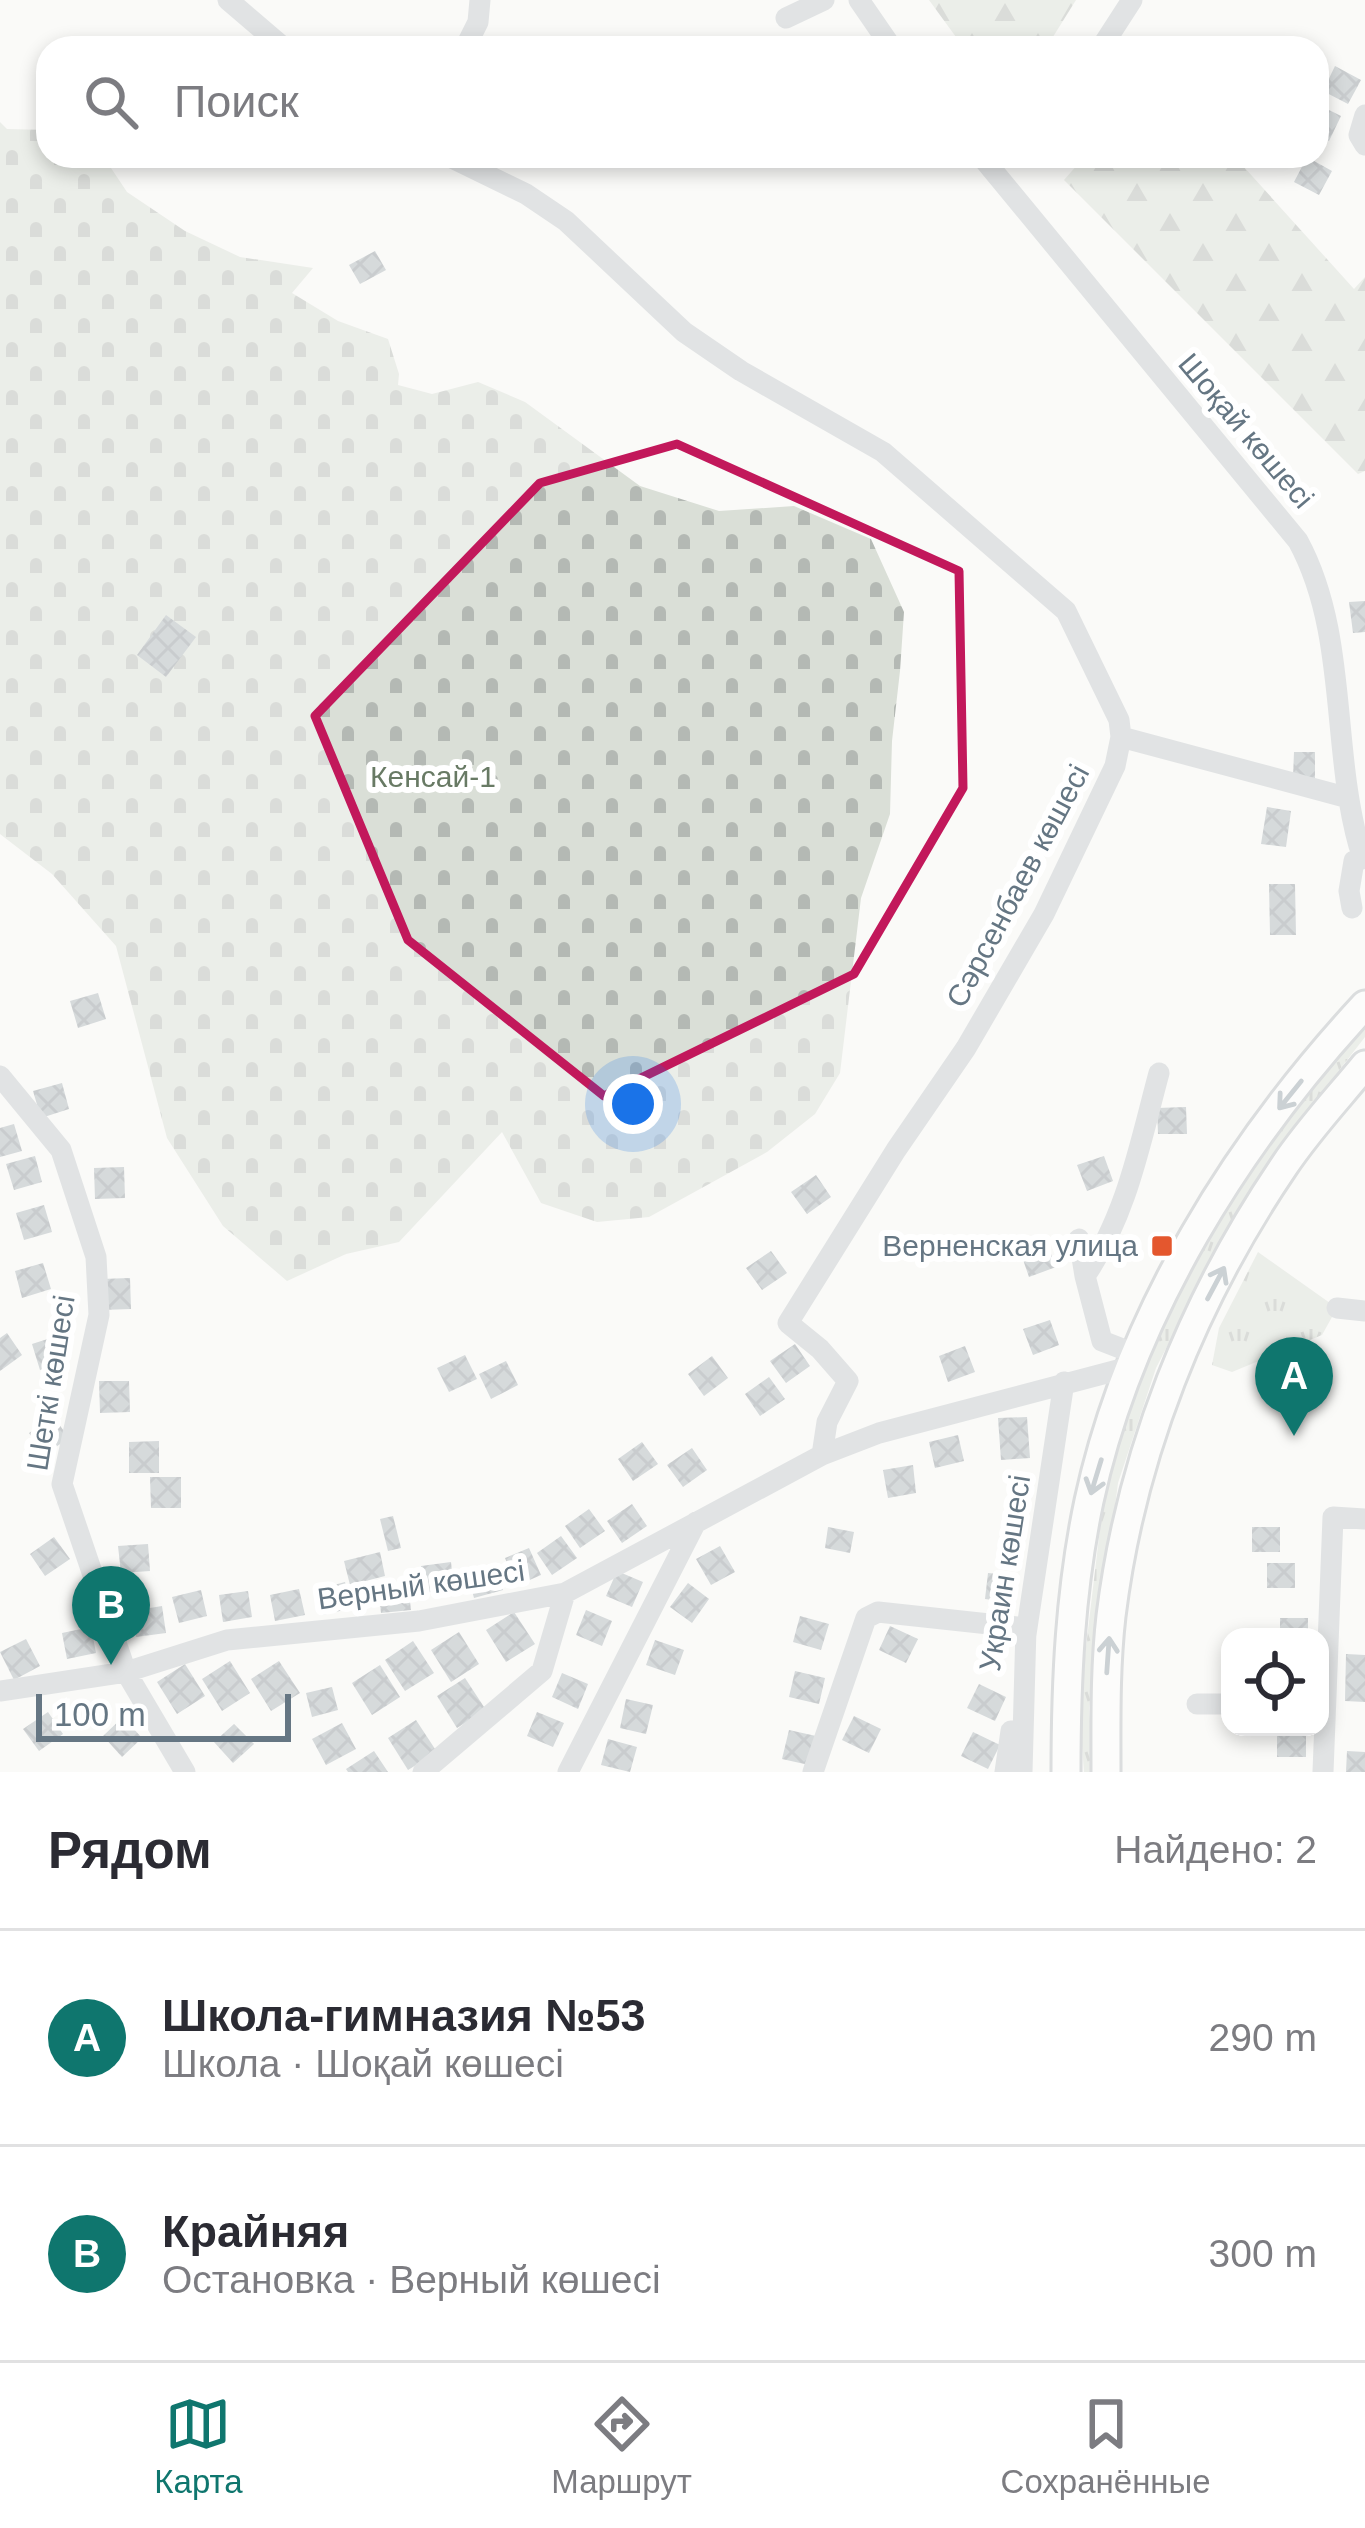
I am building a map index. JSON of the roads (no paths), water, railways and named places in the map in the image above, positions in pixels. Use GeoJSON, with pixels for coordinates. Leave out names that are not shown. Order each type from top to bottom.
{"type":"FeatureCollection","features":[{"type":"Feature","properties":{"kind":"main road"},"geometry":{"type":"LineString","coordinates":[[1066,1772],[1073,1591],[1090,1496],[1135,1360],[1166,1290],[1248,1146],[1365,1005]]}},
{"type":"Feature","properties":{"kind":"main road"},"geometry":{"type":"LineString","coordinates":[[1106,1772],[1111,1616],[1130,1505],[1165,1388],[1213,1287],[1285,1164],[1365,1065]]}},
{"type":"Feature","properties":{"kind":"street"},"geometry":{"type":"LineString","coordinates":[[228,0],[270,36]]}},
{"type":"Feature","properties":{"kind":"street"},"geometry":{"type":"LineString","coordinates":[[471,36],[480,0]]}},
{"type":"Feature","properties":{"kind":"street"},"geometry":{"type":"LineString","coordinates":[[786,18],[824,0]]}},
{"type":"Feature","properties":{"kind":"street"},"geometry":{"type":"LineString","coordinates":[[859,0],[884,36]]}},
{"type":"Feature","properties":{"kind":"street"},"geometry":{"type":"LineString","coordinates":[[1109,36],[1132,0]]}},
{"type":"Feature","properties":{"kind":"street"},"geometry":{"type":"LineString","coordinates":[[1365,115],[1359,135],[1365,145]]}},
{"type":"Feature","properties":{"kind":"street","name":"Сәрсенбаев көшесі"},"geometry":{"type":"LineString","coordinates":[[473,168],[526,194],[566,221],[684,332],[884,452],[1066,611],[1119,721],[1121,737],[1114,766],[1033,934],[967,1048],[896,1150],[788,1323],[820,1348],[848,1382],[826,1422],[822,1455]]}},
{"type":"Feature","properties":{"kind":"street","name":"Шоқай көшесі"},"geometry":{"type":"LineString","coordinates":[[994,168],[1298,541],[1316,574],[1326,614],[1346,797],[1365,853]]}},
{"type":"Feature","properties":{"kind":"street"},"geometry":{"type":"LineString","coordinates":[[1121,737],[1346,797]]}},
{"type":"Feature","properties":{"kind":"street"},"geometry":{"type":"LineString","coordinates":[[1352,908],[1349,891],[1354,861],[1365,853]]}},
{"type":"Feature","properties":{"kind":"street"},"geometry":{"type":"LineString","coordinates":[[1085,1276],[1123,1207],[1159,1073]]}},
{"type":"Feature","properties":{"kind":"street","name":"Шеткі көшесі"},"geometry":{"type":"LineString","coordinates":[[0,1076],[61,1150],[96,1257],[99,1315],[62,1484],[126,1672],[185,1772]]}},
{"type":"Feature","properties":{"kind":"street"},"geometry":{"type":"LineString","coordinates":[[1079,1239],[1102,1341],[1135,1360]]}},
{"type":"Feature","properties":{"kind":"street"},"geometry":{"type":"LineString","coordinates":[[1337,1308],[1365,1310]]}},
{"type":"Feature","properties":{"kind":"street","name":"Верный көшесі"},"geometry":{"type":"LineString","coordinates":[[0,1691],[126,1672],[227,1640],[419,1621],[565,1593],[822,1455],[879,1433],[1135,1360]]}},
{"type":"Feature","properties":{"kind":"street","name":"Украин көшесі"},"geometry":{"type":"LineString","coordinates":[[1005,1772],[1064,1382]]}},
{"type":"Feature","properties":{"kind":"street"},"geometry":{"type":"LineString","coordinates":[[1327,1628],[1333,1517],[1365,1519]]}},
{"type":"Feature","properties":{"kind":"street"},"geometry":{"type":"LineString","coordinates":[[568,1772],[697,1520]]}},
{"type":"Feature","properties":{"kind":"street"},"geometry":{"type":"LineString","coordinates":[[423,1772],[542,1671],[565,1593]]}},
{"type":"Feature","properties":{"kind":"street"},"geometry":{"type":"LineString","coordinates":[[813,1772],[866,1618],[878,1612],[1026,1628],[1022,1772]]}},
{"type":"Feature","properties":{"kind":"street"},"geometry":{"type":"LineString","coordinates":[[1197,1704],[1221,1703]]}},
{"type":"Feature","properties":{"kind":"street"},"geometry":{"type":"LineString","coordinates":[[1323,1736],[1323,1772]]}},
{"type":"Feature","properties":{"kind":"place","name":"Верненская улица"},"geometry":{"type":"Point","coordinates":[1162,1246]}},
{"type":"Feature","properties":{"kind":"place","name":"Школа-гимназия №53"},"geometry":{"type":"Point","coordinates":[1294,1436]}},
{"type":"Feature","properties":{"kind":"place","name":"Крайняя"},"geometry":{"type":"Point","coordinates":[111,1665]}},
{"type":"Feature","properties":{"kind":"park label","name":"Кенсай-1"},"geometry":{"type":"Point","coordinates":[433,777]}}]}
